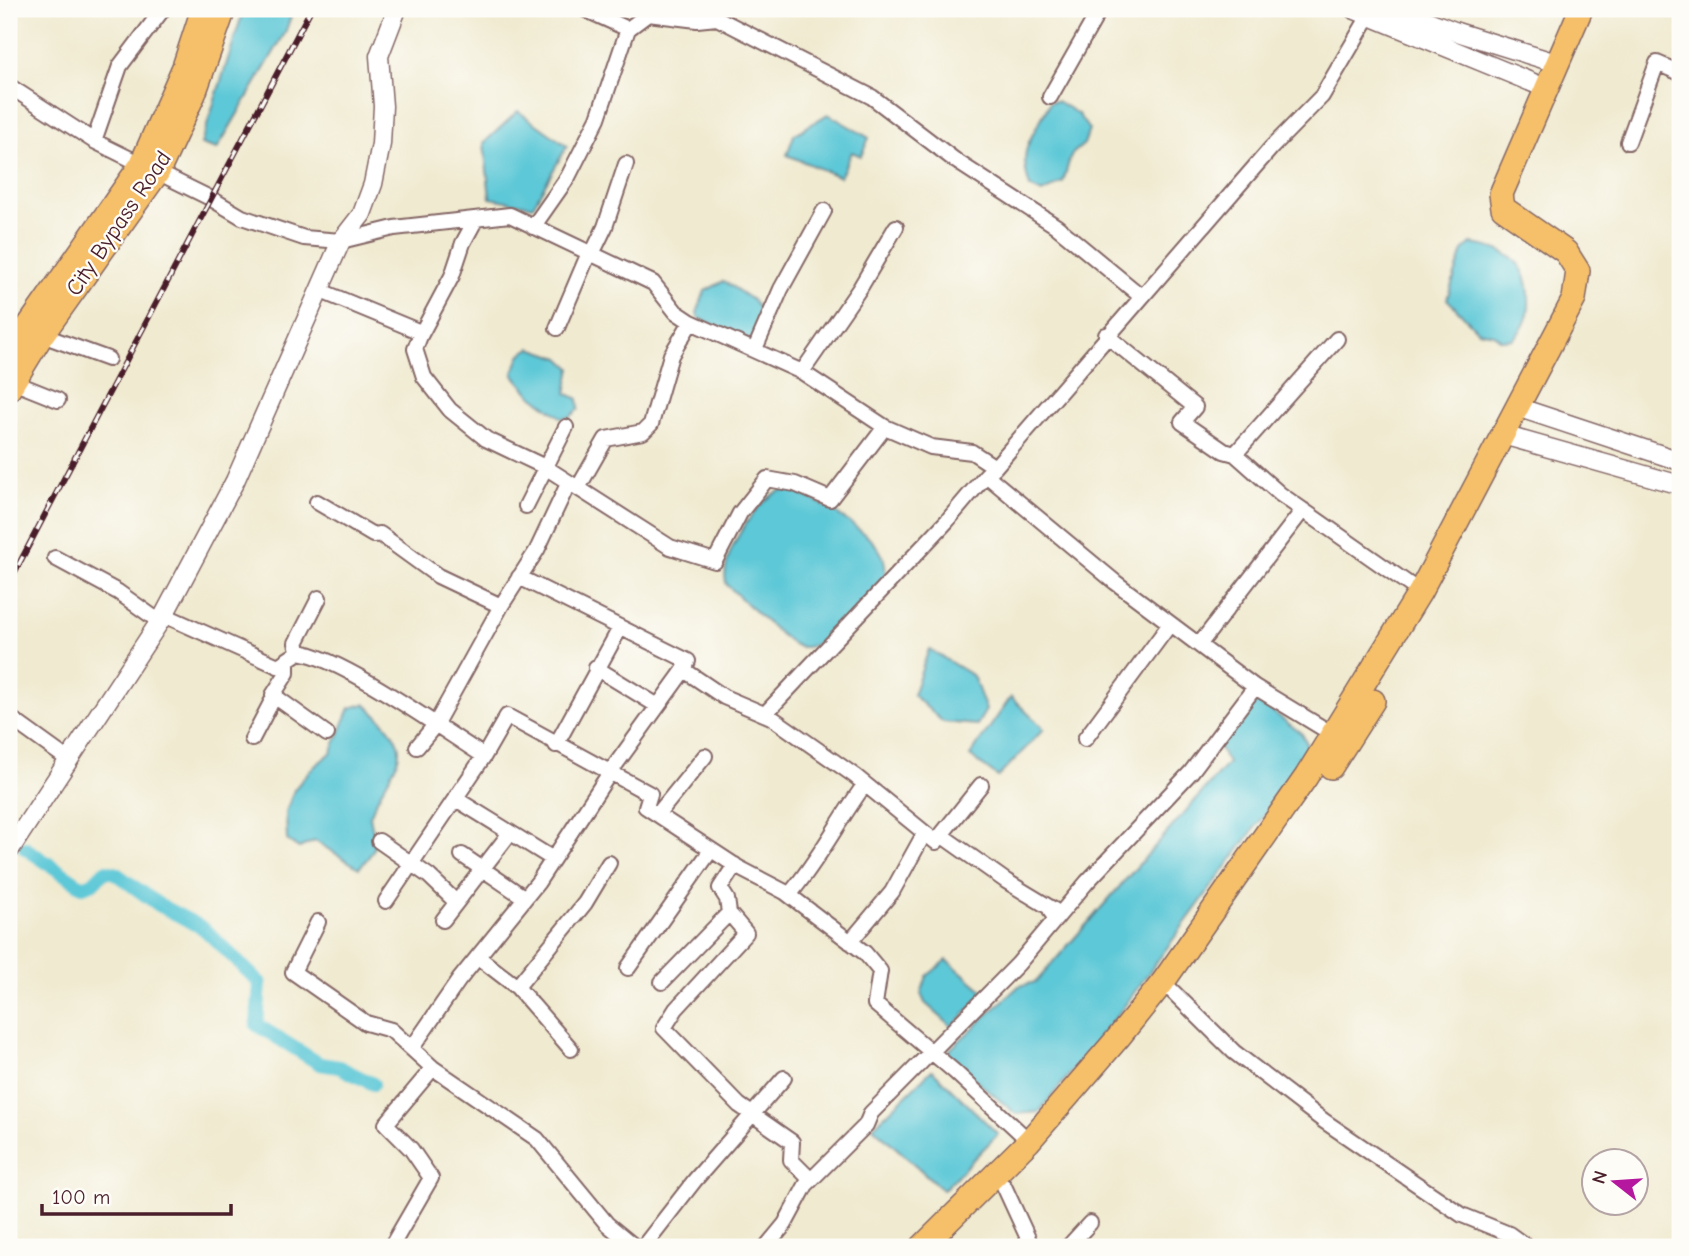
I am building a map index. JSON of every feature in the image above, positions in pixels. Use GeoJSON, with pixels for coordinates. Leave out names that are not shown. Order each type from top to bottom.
{"type":"FeatureCollection","features":[{"type":"Feature","properties":{"kind":"main road"},"geometry":{"type":"LineString","coordinates":[[9,354],[150,168],[203,9]]}},
{"type":"Feature","properties":{"kind":"main road","name":"City Bypass Road"},"geometry":{"type":"LineString","coordinates":[[11,385],[150,168],[194,94],[224,9]]}},
{"type":"Feature","properties":{"kind":"main road"},"geometry":{"type":"LineString","coordinates":[[922,1247],[1029,1141],[1168,988],[1334,735],[1420,592],[1507,436],[1574,299],[1578,271],[1566,253],[1503,208],[1501,194],[1581,9]]}},
{"type":"Feature","properties":{"kind":"main road"},"geometry":{"type":"LineString","coordinates":[[941,1247],[1004,1186],[1084,1100],[1349,741],[1433,600],[1507,436]]}},
{"type":"Feature","properties":{"kind":"street"},"geometry":{"type":"LineString","coordinates":[[94,141],[120,66],[163,9]]}},
{"type":"Feature","properties":{"kind":"street"},"geometry":{"type":"LineString","coordinates":[[9,851],[162,619],[235,481],[341,241],[362,214],[373,184],[381,144],[383,106],[379,56],[397,9]]}},
{"type":"Feature","properties":{"kind":"street"},"geometry":{"type":"LineString","coordinates":[[584,9],[628,29]]}},
{"type":"Feature","properties":{"kind":"street"},"geometry":{"type":"LineString","coordinates":[[1050,97],[1100,9]]}},
{"type":"Feature","properties":{"kind":"street"},"geometry":{"type":"LineString","coordinates":[[1353,9],[1371,13],[1548,89]]}},
{"type":"Feature","properties":{"kind":"street"},"geometry":{"type":"LineString","coordinates":[[1396,9],[1457,32],[1556,63]]}},
{"type":"Feature","properties":{"kind":"street"},"geometry":{"type":"LineString","coordinates":[[765,714],[991,471],[1106,335],[1272,147],[1322,96],[1371,13]]}},
{"type":"Feature","properties":{"kind":"street"},"geometry":{"type":"LineString","coordinates":[[533,227],[568,177],[598,118],[628,29],[648,14],[697,20],[717,18],[872,97],[956,161],[1056,226],[1142,297]]}},
{"type":"Feature","properties":{"kind":"street"},"geometry":{"type":"LineString","coordinates":[[1628,142],[1657,63],[1680,73]]}},
{"type":"Feature","properties":{"kind":"street"},"geometry":{"type":"LineString","coordinates":[[9,86],[94,141],[242,218],[304,238],[341,241],[394,228],[510,215],[653,283],[676,312],[691,322],[802,372],[884,427],[931,447],[972,452],[1115,582],[1255,687],[1334,735]]}},
{"type":"Feature","properties":{"kind":"street"},"geometry":{"type":"LineString","coordinates":[[557,328],[605,227],[626,164]]}},
{"type":"Feature","properties":{"kind":"street"},"geometry":{"type":"LineString","coordinates":[[755,349],[781,289],[824,211]]}},
{"type":"Feature","properties":{"kind":"street"},"geometry":{"type":"LineString","coordinates":[[476,219],[463,243],[452,276],[415,349],[424,377],[450,410],[486,439],[545,467],[670,547],[715,561],[740,513],[767,479],[794,484],[830,499],[884,427]]}},
{"type":"Feature","properties":{"kind":"street"},"geometry":{"type":"LineString","coordinates":[[802,372],[860,288],[896,227]]}},
{"type":"Feature","properties":{"kind":"street"},"geometry":{"type":"LineString","coordinates":[[321,291],[418,331],[420,336]]}},
{"type":"Feature","properties":{"kind":"street"},"geometry":{"type":"LineString","coordinates":[[417,747],[435,725],[501,606],[573,486],[606,439],[643,432],[651,424],[671,355],[691,322]]}},
{"type":"Feature","properties":{"kind":"street"},"geometry":{"type":"LineString","coordinates":[[42,335],[108,359]]}},
{"type":"Feature","properties":{"kind":"street"},"geometry":{"type":"LineString","coordinates":[[1106,335],[1195,407],[1182,422],[1224,451],[1235,454],[1303,510],[1420,592]]}},
{"type":"Feature","properties":{"kind":"street"},"geometry":{"type":"LineString","coordinates":[[1235,454],[1300,384],[1337,339]]}},
{"type":"Feature","properties":{"kind":"street"},"geometry":{"type":"LineString","coordinates":[[11,385],[58,400]]}},
{"type":"Feature","properties":{"kind":"street"},"geometry":{"type":"LineString","coordinates":[[1521,409],[1680,461]]}},
{"type":"Feature","properties":{"kind":"street"},"geometry":{"type":"LineString","coordinates":[[526,506],[545,467],[556,452],[566,427]]}},
{"type":"Feature","properties":{"kind":"street"},"geometry":{"type":"LineString","coordinates":[[1507,436],[1680,485]]}},
{"type":"Feature","properties":{"kind":"street"},"geometry":{"type":"LineString","coordinates":[[317,502],[373,535],[380,534],[439,576],[501,606]]}},
{"type":"Feature","properties":{"kind":"street"},"geometry":{"type":"LineString","coordinates":[[1199,645],[1303,510]]}},
{"type":"Feature","properties":{"kind":"street"},"geometry":{"type":"LineString","coordinates":[[55,558],[162,619],[260,660],[278,666],[293,657],[312,654],[484,756]]}},
{"type":"Feature","properties":{"kind":"street"},"geometry":{"type":"LineString","coordinates":[[412,1048],[553,859],[688,662],[519,577]]}},
{"type":"Feature","properties":{"kind":"street"},"geometry":{"type":"LineString","coordinates":[[252,739],[287,673],[296,643],[319,598]]}},
{"type":"Feature","properties":{"kind":"street"},"geometry":{"type":"LineString","coordinates":[[1085,739],[1171,624]]}},
{"type":"Feature","properties":{"kind":"street"},"geometry":{"type":"LineString","coordinates":[[556,745],[620,628]]}},
{"type":"Feature","properties":{"kind":"street"},"geometry":{"type":"LineString","coordinates":[[596,668],[658,706]]}},
{"type":"Feature","properties":{"kind":"street"},"geometry":{"type":"LineString","coordinates":[[684,670],[724,697],[765,714],[865,784],[936,842],[981,785]]}},
{"type":"Feature","properties":{"kind":"street"},"geometry":{"type":"LineString","coordinates":[[766,1247],[785,1224],[811,1180],[866,1125],[871,1113],[1018,964],[1191,772],[1255,687]]}},
{"type":"Feature","properties":{"kind":"street"},"geometry":{"type":"LineString","coordinates":[[274,696],[327,734]]}},
{"type":"Feature","properties":{"kind":"street"},"geometry":{"type":"LineString","coordinates":[[386,901],[456,799],[507,716],[650,794],[646,807],[735,865],[789,895],[850,942],[880,971],[875,1004],[955,1072],[1029,1141]]}},
{"type":"Feature","properties":{"kind":"street"},"geometry":{"type":"LineString","coordinates":[[9,717],[70,761]]}},
{"type":"Feature","properties":{"kind":"street"},"geometry":{"type":"LineString","coordinates":[[657,814],[705,756]]}},
{"type":"Feature","properties":{"kind":"street"},"geometry":{"type":"LineString","coordinates":[[789,895],[814,865],[833,836],[837,821],[865,784]]}},
{"type":"Feature","properties":{"kind":"street"},"geometry":{"type":"LineString","coordinates":[[456,799],[553,859]]}},
{"type":"Feature","properties":{"kind":"street"},"geometry":{"type":"LineString","coordinates":[[443,919],[510,833]]}},
{"type":"Feature","properties":{"kind":"street"},"geometry":{"type":"LineString","coordinates":[[850,942],[892,892],[924,834]]}},
{"type":"Feature","properties":{"kind":"street"},"geometry":{"type":"LineString","coordinates":[[941,835],[1006,881],[1054,909],[1051,912],[1056,919]]}},
{"type":"Feature","properties":{"kind":"street"},"geometry":{"type":"LineString","coordinates":[[379,841],[412,863],[456,902]]}},
{"type":"Feature","properties":{"kind":"street"},"geometry":{"type":"LineString","coordinates":[[628,968],[711,850]]}},
{"type":"Feature","properties":{"kind":"street"},"geometry":{"type":"LineString","coordinates":[[461,855],[525,898]]}},
{"type":"Feature","properties":{"kind":"street"},"geometry":{"type":"LineString","coordinates":[[517,987],[585,903],[609,863]]}},
{"type":"Feature","properties":{"kind":"street"},"geometry":{"type":"LineString","coordinates":[[735,865],[720,888],[727,900],[729,913],[746,933],[676,1009],[664,1028],[739,1105],[792,1142],[791,1160],[811,1180]]}},
{"type":"Feature","properties":{"kind":"street"},"geometry":{"type":"LineString","coordinates":[[662,982],[729,913]]}},
{"type":"Feature","properties":{"kind":"street"},"geometry":{"type":"LineString","coordinates":[[318,922],[293,972],[366,1023],[391,1030],[433,1068],[537,1139],[607,1224],[635,1247]]}},
{"type":"Feature","properties":{"kind":"street"},"geometry":{"type":"LineString","coordinates":[[478,957],[517,987],[571,1049]]}},
{"type":"Feature","properties":{"kind":"street"},"geometry":{"type":"LineString","coordinates":[[1168,988],[1234,1052],[1324,1121],[1462,1214],[1509,1234],[1527,1247]]}},
{"type":"Feature","properties":{"kind":"street"},"geometry":{"type":"LineString","coordinates":[[391,1247],[431,1178],[411,1149],[386,1124],[433,1068]]}},
{"type":"Feature","properties":{"kind":"street"},"geometry":{"type":"LineString","coordinates":[[643,1247],[695,1180],[783,1078]]}},
{"type":"Feature","properties":{"kind":"street"},"geometry":{"type":"LineString","coordinates":[[1004,1186],[1032,1247]]}},
{"type":"Feature","properties":{"kind":"street"},"geometry":{"type":"LineString","coordinates":[[1068,1247],[1090,1223]]}},
{"type":"Feature","properties":{"kind":"water"},"geometry":{"type":"Polygon","coordinates":[[[253,9],[282,9],[291,16],[285,33],[217,149],[201,144],[242,15],[253,9]]]}},
{"type":"Feature","properties":{"kind":"water"},"geometry":{"type":"Polygon","coordinates":[[[1057,101],[1078,114],[1089,130],[1084,144],[1071,155],[1063,182],[1042,193],[1030,187],[1026,173],[1026,151],[1050,102],[1057,101]]]}},
{"type":"Feature","properties":{"kind":"water"},"geometry":{"type":"Polygon","coordinates":[[[518,111],[567,146],[533,206],[490,198],[484,143],[518,111]]]}},
{"type":"Feature","properties":{"kind":"water"},"geometry":{"type":"Polygon","coordinates":[[[828,114],[869,138],[861,156],[852,152],[840,177],[787,155],[794,135],[828,114]]]}},
{"type":"Feature","properties":{"kind":"water"},"geometry":{"type":"Polygon","coordinates":[[[1471,244],[1505,253],[1520,266],[1525,275],[1529,310],[1524,326],[1513,339],[1501,340],[1494,334],[1478,331],[1447,299],[1463,251],[1471,244]]]}},
{"type":"Feature","properties":{"kind":"water"},"geometry":{"type":"Polygon","coordinates":[[[724,281],[752,300],[763,314],[756,337],[750,340],[699,318],[697,313],[705,291],[724,281]]]}},
{"type":"Feature","properties":{"kind":"water"},"geometry":{"type":"Polygon","coordinates":[[[531,348],[560,358],[571,368],[566,393],[578,399],[579,409],[570,417],[562,418],[531,395],[513,374],[521,354],[531,348]]]}},
{"type":"Feature","properties":{"kind":"water"},"geometry":{"type":"Polygon","coordinates":[[[783,490],[807,497],[850,523],[873,543],[882,554],[885,565],[885,578],[857,610],[832,634],[808,647],[791,643],[773,628],[727,585],[725,574],[733,546],[751,516],[773,495],[783,490]]]}},
{"type":"Feature","properties":{"kind":"water"},"geometry":{"type":"Polygon","coordinates":[[[929,649],[973,676],[986,710],[977,725],[943,722],[913,695],[929,649]]]}},
{"type":"Feature","properties":{"kind":"water"},"geometry":{"type":"Polygon","coordinates":[[[1011,697],[1044,729],[998,777],[970,756],[1011,697]]]}},
{"type":"Feature","properties":{"kind":"water"},"geometry":{"type":"Polygon","coordinates":[[[1258,700],[1302,734],[1311,751],[1120,1012],[1039,1112],[1016,1114],[945,1054],[1019,986],[1036,982],[1228,763],[1219,747],[1258,700]]]}},
{"type":"Feature","properties":{"kind":"water"},"geometry":{"type":"Polygon","coordinates":[[[365,704],[383,722],[399,747],[394,769],[370,816],[375,838],[374,848],[359,868],[315,841],[299,848],[287,840],[286,812],[294,790],[310,770],[331,753],[350,708],[365,704]]]}},
{"type":"Feature","properties":{"kind":"water"},"geometry":{"type":"Polygon","coordinates":[[[947,960],[986,993],[952,1027],[925,1003],[921,994],[927,976],[947,960]]]}},
{"type":"Feature","properties":{"kind":"water"},"geometry":{"type":"Polygon","coordinates":[[[932,1070],[998,1134],[943,1190],[873,1127],[932,1070]]]}},
{"type":"Feature","properties":{"kind":"waterway"},"geometry":{"type":"LineString","coordinates":[[25,848],[83,887],[93,883],[105,871],[115,873],[159,905],[203,928],[260,983],[257,1025],[320,1064],[339,1067],[373,1084]]}},
{"type":"Feature","properties":{"kind":"railway"},"geometry":{"type":"LineString","coordinates":[[9,583],[311,9]]}}]}
